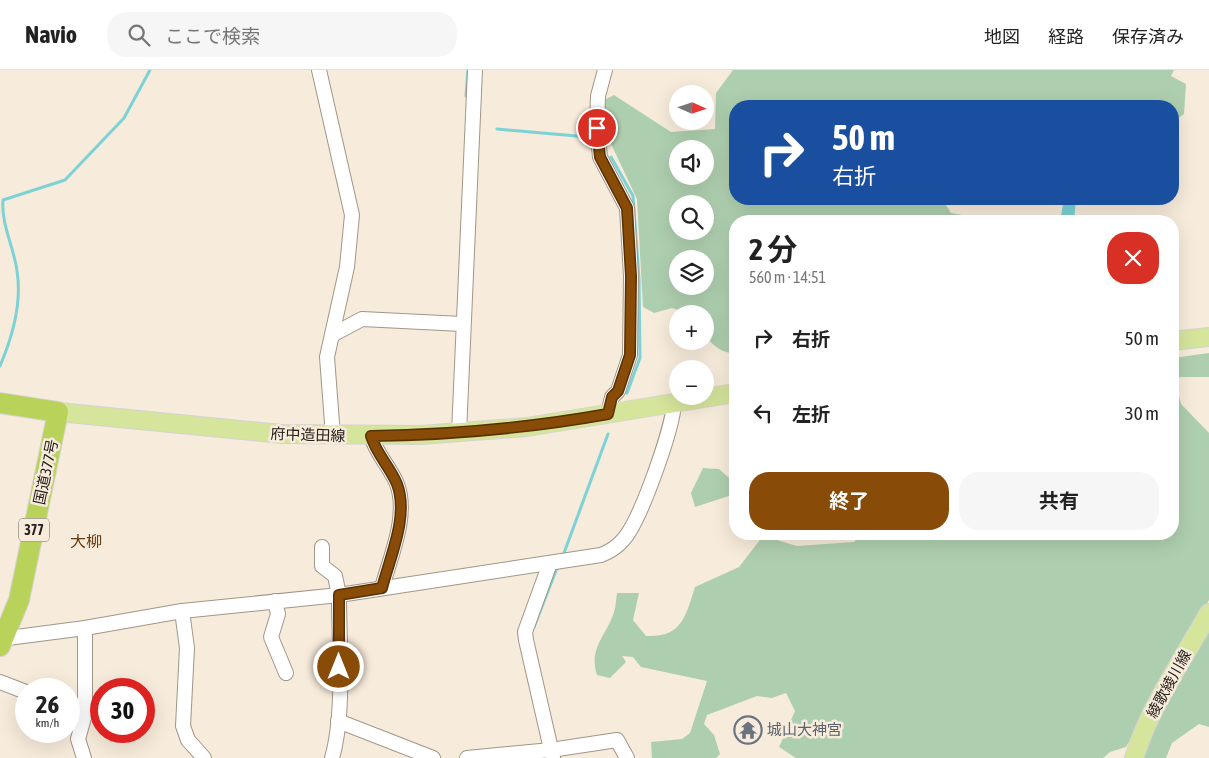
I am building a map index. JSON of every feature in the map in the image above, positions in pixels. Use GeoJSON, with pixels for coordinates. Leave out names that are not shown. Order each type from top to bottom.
{"type":"FeatureCollection","features":[{"type":"Feature","properties":{"kind":"highway"},"geometry":{"type":"LineString","coordinates":[[0,403],[58,412]]}},
{"type":"Feature","properties":{"kind":"highway","name":"国道377号"},"geometry":{"type":"LineString","coordinates":[[1,641],[19,600],[58,412]]}},
{"type":"Feature","properties":{"kind":"main road"},"geometry":{"type":"LineString","coordinates":[[1179,340],[1209,337]]}},
{"type":"Feature","properties":{"kind":"main road","name":"府中造田線"},"geometry":{"type":"LineString","coordinates":[[714,396],[729,394]]}},
{"type":"Feature","properties":{"kind":"main road","name":"府中造田線"},"geometry":{"type":"LineString","coordinates":[[58,412],[238,431],[371,436],[459,433],[535,426],[669,404]]}},
{"type":"Feature","properties":{"kind":"main road","name":"綾歌綾川線"},"geometry":{"type":"LineString","coordinates":[[1134,758],[1141,737],[1162,694],[1209,613]]}},
{"type":"Feature","properties":{"kind":"street"},"geometry":{"type":"LineString","coordinates":[[319,70],[352,215],[347,268],[327,357],[333,436]]}},
{"type":"Feature","properties":{"kind":"street"},"geometry":{"type":"LineString","coordinates":[[459,433],[462,324],[475,70]]}},
{"type":"Feature","properties":{"kind":"street"},"geometry":{"type":"LineString","coordinates":[[605,70],[598,96],[597,128],[600,157],[627,208],[631,276],[630,355],[618,391],[612,397],[608,414]]}},
{"type":"Feature","properties":{"kind":"street"},"geometry":{"type":"LineString","coordinates":[[332,335],[362,319],[462,324]]}},
{"type":"Feature","properties":{"kind":"street"},"geometry":{"type":"LineString","coordinates":[[1,641],[182,611],[339,595],[600,555],[624,540],[662,453],[673,417],[674,405]]}},
{"type":"Feature","properties":{"kind":"street"},"geometry":{"type":"LineString","coordinates":[[371,436],[375,451],[396,484],[401,500],[396,537],[382,588]]}},
{"type":"Feature","properties":{"kind":"street"},"geometry":{"type":"LineString","coordinates":[[322,546],[322,566],[335,576],[339,595],[338,721],[332,758]]}},
{"type":"Feature","properties":{"kind":"street"},"geometry":{"type":"LineString","coordinates":[[550,563],[526,632],[526,640],[552,754]]}},
{"type":"Feature","properties":{"kind":"street"},"geometry":{"type":"LineString","coordinates":[[275,601],[278,614],[272,637],[286,674]]}},
{"type":"Feature","properties":{"kind":"street"},"geometry":{"type":"LineString","coordinates":[[182,611],[187,648],[183,726],[188,740],[204,758]]}},
{"type":"Feature","properties":{"kind":"street"},"geometry":{"type":"LineString","coordinates":[[84,758],[78,739],[85,714],[85,628]]}},
{"type":"Feature","properties":{"kind":"street"},"geometry":{"type":"LineString","coordinates":[[0,682],[15,688]]}},
{"type":"Feature","properties":{"kind":"street"},"geometry":{"type":"LineString","coordinates":[[80,712],[85,714]]}},
{"type":"Feature","properties":{"kind":"street"},"geometry":{"type":"LineString","coordinates":[[338,721],[433,758]]}},
{"type":"Feature","properties":{"kind":"street"},"geometry":{"type":"LineString","coordinates":[[468,758],[552,754],[616,740],[627,758]]}},
{"type":"Feature","properties":{"kind":"green space"},"geometry":{"type":"Polygon","coordinates":[[[733,70],[1174,70],[1171,76],[1186,84],[1184,114],[1179,118],[1179,100],[729,100],[729,205],[946,205],[951,213],[962,215],[729,215],[729,353],[714,345],[714,305],[669,305],[669,309],[654,313],[643,307],[637,199],[604,129],[604,100],[614,95],[671,132],[714,129],[716,93],[733,70]]]}},
{"type":"Feature","properties":{"kind":"green space"},"geometry":{"type":"Polygon","coordinates":[[[1209,353],[1209,377],[1179,378],[1179,357],[1209,353]]]}},
{"type":"Feature","properties":{"kind":"green space"},"geometry":{"type":"Polygon","coordinates":[[[1179,397],[1181,404],[1209,433],[1209,600],[1126,747],[1110,752],[1103,758],[796,758],[779,747],[795,711],[786,693],[772,698],[757,696],[707,715],[704,724],[714,735],[720,754],[716,758],[652,758],[651,742],[682,739],[690,733],[707,681],[641,667],[633,657],[622,656],[626,662],[610,678],[597,675],[595,657],[614,612],[617,593],[639,593],[633,620],[646,636],[658,636],[668,633],[681,623],[689,607],[695,587],[739,567],[760,540],[777,540],[797,546],[854,542],[856,540],[1179,540],[1179,397]]]}},
{"type":"Feature","properties":{"kind":"green space"},"geometry":{"type":"Polygon","coordinates":[[[703,468],[719,469],[729,477],[729,496],[695,507],[691,493],[703,468]]]}},
{"type":"Feature","properties":{"kind":"green space"},"geometry":{"type":"Polygon","coordinates":[[[1209,630],[1209,727],[1199,724],[1172,743],[1166,758],[1142,758],[1148,734],[1209,630]]]}},
{"type":"Feature","properties":{"kind":"water"},"geometry":{"type":"Polygon","coordinates":[[[1063,205],[1075,205],[1075,215],[1061,215],[1063,205]]]}},
{"type":"Feature","properties":{"kind":"waterway"},"geometry":{"type":"LineString","coordinates":[[0,366],[12,332],[18,295],[17,271],[4,218],[3,200],[65,180],[124,118],[150,70]]}},
{"type":"Feature","properties":{"kind":"waterway"},"geometry":{"type":"LineString","coordinates":[[466,96],[468,70]]}},
{"type":"Feature","properties":{"kind":"waterway"},"geometry":{"type":"LineString","coordinates":[[497,129],[588,137]]}},
{"type":"Feature","properties":{"kind":"waterway"},"geometry":{"type":"LineString","coordinates":[[611,157],[633,196],[639,278],[640,358],[627,393]]}},
{"type":"Feature","properties":{"kind":"waterway"},"geometry":{"type":"LineString","coordinates":[[564,553],[608,434]]}},
{"type":"Feature","properties":{"kind":"waterway"},"geometry":{"type":"LineString","coordinates":[[534,627],[557,568]]}},
{"type":"Feature","properties":{"kind":"place","name":"城山大神宮"},"geometry":{"type":"Point","coordinates":[748,730]}},
{"type":"Feature","properties":{"kind":"district","name":"大柳"},"geometry":{"type":"Point","coordinates":[86,541]}},
{"type":"Feature","properties":{"kind":"route"},"geometry":{"type":"LineString","coordinates":[[339,667],[339,595],[382,588],[396,537],[400,514],[401,500],[396,484],[375,451],[371,436],[421,435],[510,429],[608,414],[612,397],[618,391],[630,355],[631,276],[627,208],[600,157],[597,128]]}}]}
